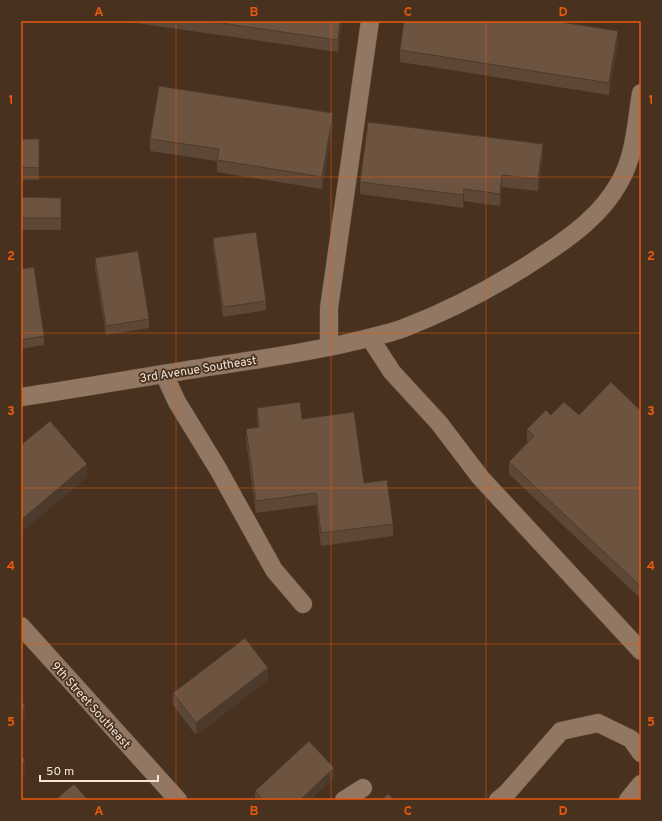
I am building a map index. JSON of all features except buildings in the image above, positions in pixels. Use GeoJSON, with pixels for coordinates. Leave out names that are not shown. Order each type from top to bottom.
{"type":"FeatureCollection","features":[{"type":"Feature","properties":{"kind":"street"},"geometry":{"type":"LineString","coordinates":[[329,347],[329,308],[370,21]]}},
{"type":"Feature","properties":{"kind":"street","name":"3rd Avenue Southeast"},"geometry":{"type":"LineString","coordinates":[[21,397],[298,354],[372,337],[403,328],[450,309],[480,294],[567,239],[588,221],[608,200],[619,184],[633,148],[641,93]]}},
{"type":"Feature","properties":{"kind":"street"},"geometry":{"type":"LineString","coordinates":[[372,337],[392,372],[439,424],[480,476],[641,651]]}},
{"type":"Feature","properties":{"kind":"street"},"geometry":{"type":"LineString","coordinates":[[164,374],[177,402],[218,469],[274,570],[303,604]]}},
{"type":"Feature","properties":{"kind":"street","name":"9th Street Southeast"},"geometry":{"type":"LineString","coordinates":[[21,626],[178,800]]}},
{"type":"Feature","properties":{"kind":"street"},"geometry":{"type":"LineString","coordinates":[[498,800],[507,793],[561,731],[598,723],[631,739],[641,753]]}},
{"type":"Feature","properties":{"kind":"street"},"geometry":{"type":"LineString","coordinates":[[628,800],[641,784]]}},
{"type":"Feature","properties":{"kind":"street"},"geometry":{"type":"LineString","coordinates":[[344,800],[363,788]]}}]}
